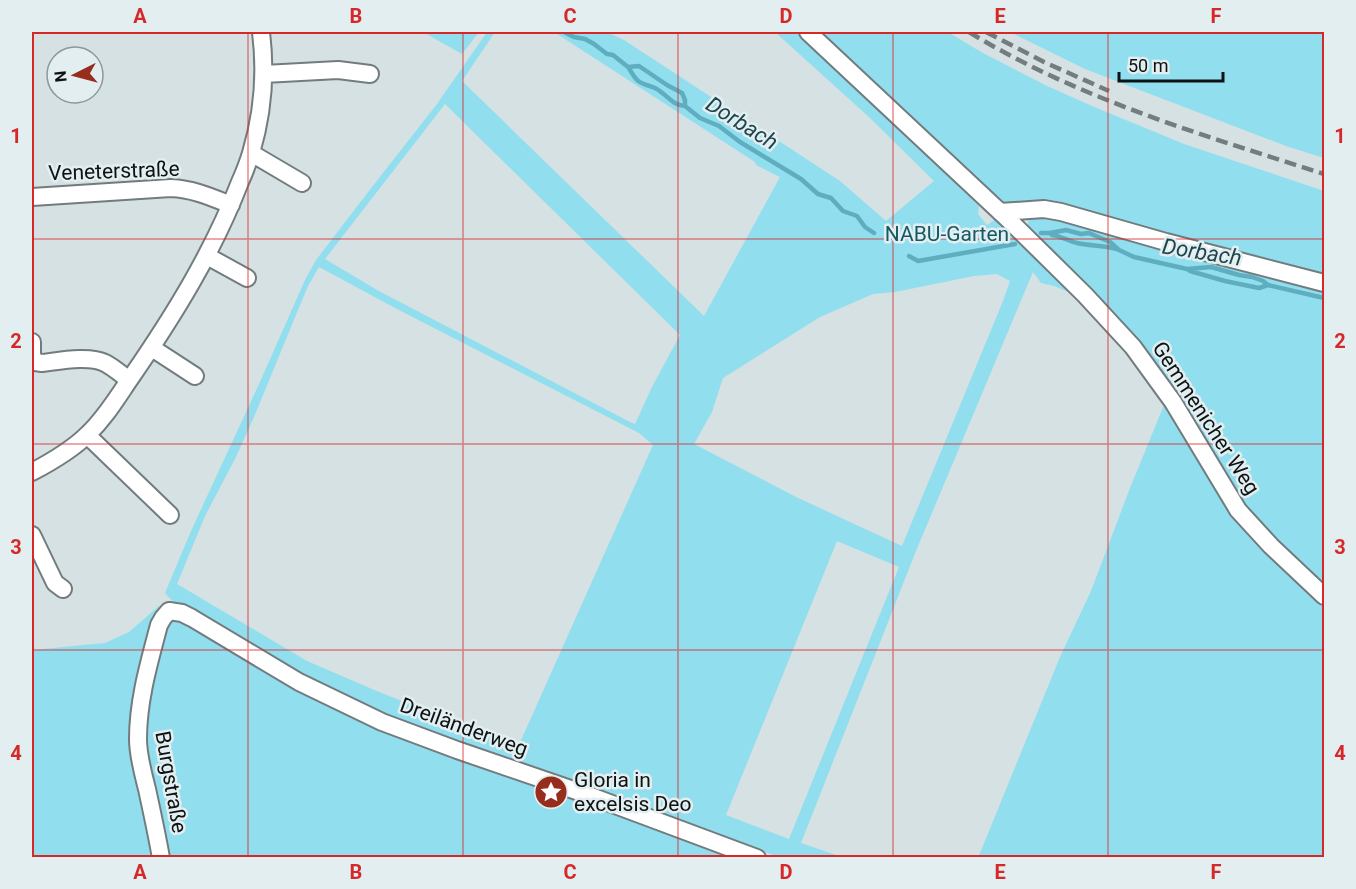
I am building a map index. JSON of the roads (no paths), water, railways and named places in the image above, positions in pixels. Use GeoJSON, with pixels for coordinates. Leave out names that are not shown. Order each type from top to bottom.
{"type":"FeatureCollection","features":[{"type":"Feature","properties":{"kind":"street"},"geometry":{"type":"LineString","coordinates":[[32,472],[66,452],[105,416],[152,348],[207,255],[231,205],[251,153],[263,98],[261,32]]}},
{"type":"Feature","properties":{"kind":"street","name":"Gemmenicher Weg"},"geometry":{"type":"LineString","coordinates":[[808,32],[933,147],[1085,295],[1133,347],[1173,402],[1238,510],[1271,546],[1324,596]]}},
{"type":"Feature","properties":{"kind":"street"},"geometry":{"type":"LineString","coordinates":[[264,74],[338,70],[370,74]]}},
{"type":"Feature","properties":{"kind":"street"},"geometry":{"type":"LineString","coordinates":[[251,153],[302,183]]}},
{"type":"Feature","properties":{"kind":"street","name":"Veneterstraße"},"geometry":{"type":"LineString","coordinates":[[32,197],[171,188],[200,192],[231,205]]}},
{"type":"Feature","properties":{"kind":"street"},"geometry":{"type":"LineString","coordinates":[[1000,212],[1044,209],[1062,212],[1324,283]]}},
{"type":"Feature","properties":{"kind":"street"},"geometry":{"type":"LineString","coordinates":[[207,255],[247,278]]}},
{"type":"Feature","properties":{"kind":"street"},"geometry":{"type":"LineString","coordinates":[[32,342],[32,355],[35,362],[97,360],[129,380]]}},
{"type":"Feature","properties":{"kind":"street"},"geometry":{"type":"LineString","coordinates":[[152,348],[195,376]]}},
{"type":"Feature","properties":{"kind":"street"},"geometry":{"type":"LineString","coordinates":[[87,435],[170,515]]}},
{"type":"Feature","properties":{"kind":"street"},"geometry":{"type":"LineString","coordinates":[[32,535],[55,583],[63,589]]}},
{"type":"Feature","properties":{"kind":"street","name":"Burgstraße"},"geometry":{"type":"LineString","coordinates":[[161,858],[137,741],[144,681],[159,626],[169,611]]}},
{"type":"Feature","properties":{"kind":"street","name":"Dreiländerweg"},"geometry":{"type":"LineString","coordinates":[[169,611],[182,613],[192,618],[299,682],[382,722],[757,858]]}},
{"type":"Feature","properties":{"kind":"waterway","name":"Dorbach"},"geometry":{"type":"LineString","coordinates":[[564,32],[585,39],[607,54],[613,55],[628,67],[639,66],[682,93],[685,106],[700,118],[719,126],[740,142],[801,179],[818,194],[831,198],[843,211],[857,216],[865,227],[874,233]]}},
{"type":"Feature","properties":{"kind":"waterway"},"geometry":{"type":"LineString","coordinates":[[628,67],[639,82],[659,90],[676,104],[685,106]]}},
{"type":"Feature","properties":{"kind":"waterway","name":"Dorbach"},"geometry":{"type":"LineString","coordinates":[[1041,233],[1066,230],[1081,234],[1089,233],[1110,242],[1119,250],[1134,257],[1187,269],[1211,267],[1252,277],[1268,285],[1324,298]]}},
{"type":"Feature","properties":{"kind":"waterway"},"geometry":{"type":"LineString","coordinates":[[1050,233],[1077,243],[1117,249]]}},
{"type":"Feature","properties":{"kind":"waterway","name":"Dorbach"},"geometry":{"type":"LineString","coordinates":[[909,256],[918,261],[1015,244]]}},
{"type":"Feature","properties":{"kind":"waterway"},"geometry":{"type":"LineString","coordinates":[[1187,269],[1225,281],[1259,288],[1268,285]]}},
{"type":"Feature","properties":{"kind":"railway"},"geometry":{"type":"LineString","coordinates":[[969,32],[1011,56],[1097,96],[1187,130],[1324,174]]}},
{"type":"Feature","properties":{"kind":"railway"},"geometry":{"type":"LineString","coordinates":[[986,32],[1044,62],[1109,91]]}},
{"type":"Feature","properties":{"kind":"place","name":"Gloria in excelsis Deo"},"geometry":{"type":"Point","coordinates":[551,792]}},
{"type":"Feature","properties":{"kind":"park label","name":"NABU-Garten"},"geometry":{"type":"Point","coordinates":[947,234]}}]}
